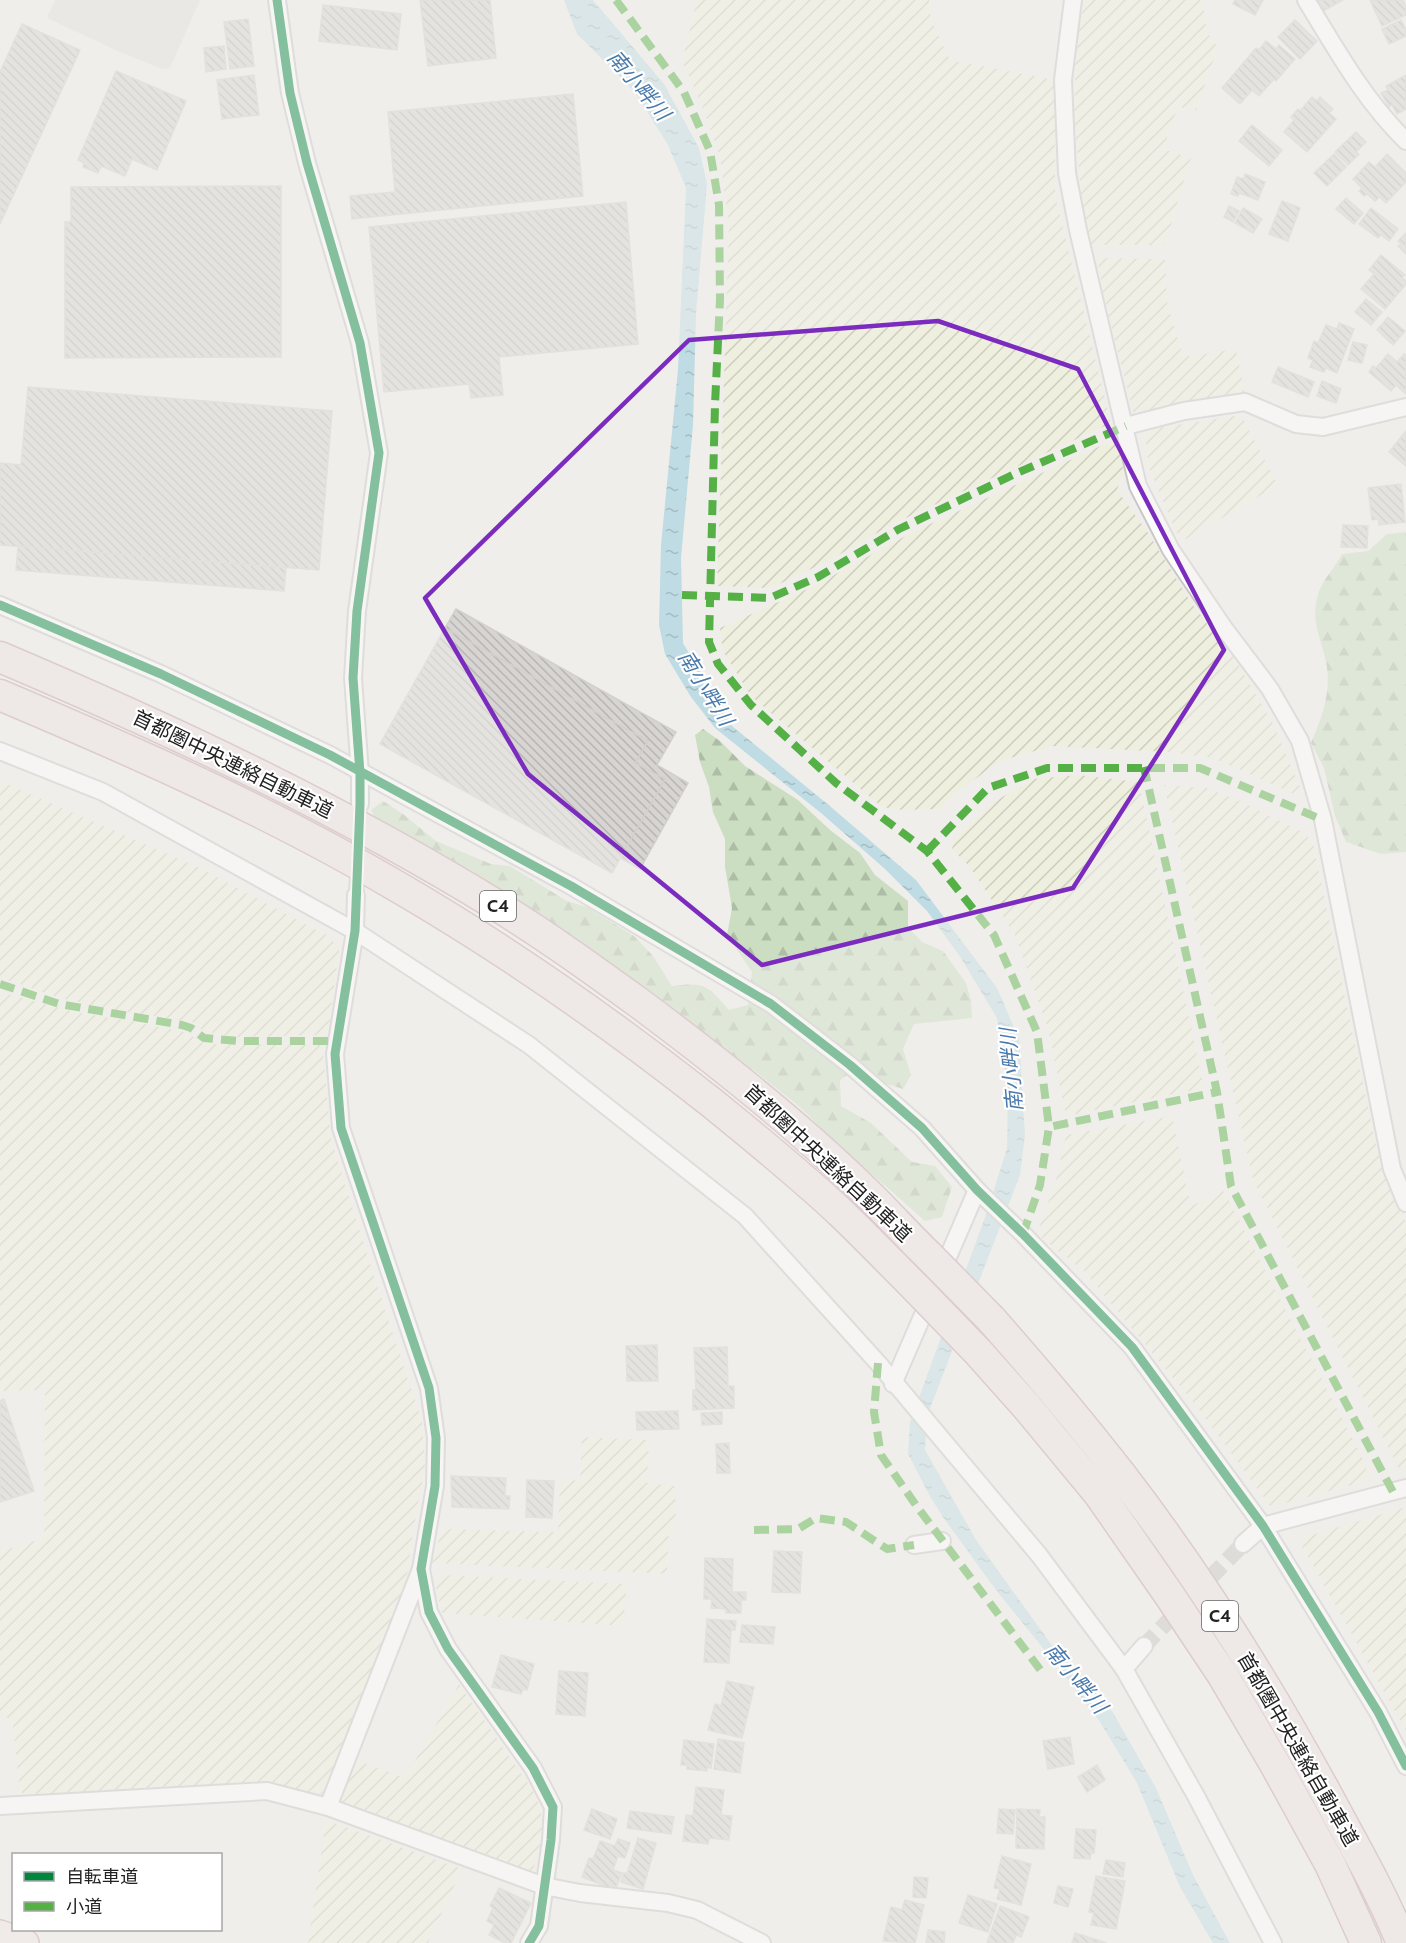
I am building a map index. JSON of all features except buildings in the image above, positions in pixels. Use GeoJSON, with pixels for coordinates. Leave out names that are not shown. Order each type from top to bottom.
{"type":"FeatureCollection","features":[{"type":"Feature","properties":{"kind":"highway","name":"首都圏中央連絡自動車道"},"geometry":{"type":"LineString","coordinates":[[0,657],[90,695],[243,767],[330,811],[497,905],[596,972],[698,1047],[787,1121],[862,1188],[991,1319],[1050,1386],[1122,1476],[1194,1576],[1302,1749],[1355,1846],[1402,1943]]}},
{"type":"Feature","properties":{"kind":"highway","name":"首都圏中央連絡自動車道"},"geometry":{"type":"LineString","coordinates":[[0,694],[197,783],[315,841],[397,886],[481,937],[579,1002],[678,1077],[765,1146],[842,1214],[978,1352],[1099,1494],[1209,1654],[1282,1775],[1330,1864],[1366,1943]]}},
{"type":"Feature","properties":{"kind":"highway"},"geometry":{"type":"LineString","coordinates":[[0,1934],[25,1943]]}},
{"type":"Feature","properties":{"kind":"street"},"geometry":{"type":"LineString","coordinates":[[277,0],[290,93],[307,163],[360,343],[379,453],[357,612],[353,678],[360,804]]}},
{"type":"Feature","properties":{"kind":"street"},"geometry":{"type":"LineString","coordinates":[[1073,0],[1063,80],[1067,173],[1078,230],[1126,426],[1138,486],[1171,550],[1224,628],[1270,689],[1299,741],[1323,820],[1392,1169],[1406,1203]]}},
{"type":"Feature","properties":{"kind":"street"},"geometry":{"type":"LineString","coordinates":[[1305,0],[1359,85],[1390,126],[1406,141]]}},
{"type":"Feature","properties":{"kind":"street"},"geometry":{"type":"LineString","coordinates":[[1126,426],[1184,411],[1245,402],[1296,424],[1323,427],[1406,407]]}},
{"type":"Feature","properties":{"kind":"street"},"geometry":{"type":"LineString","coordinates":[[0,605],[161,674],[330,755],[571,886],[771,1004],[850,1065],[922,1128],[977,1190],[1132,1347],[1263,1526],[1378,1712],[1406,1766]]}},
{"type":"Feature","properties":{"kind":"street"},"geometry":{"type":"LineString","coordinates":[[0,751],[103,792],[355,931],[529,1046],[745,1216],[878,1364],[1039,1555],[1124,1669],[1196,1796],[1273,1943]]}},
{"type":"Feature","properties":{"kind":"street"},"geometry":{"type":"LineString","coordinates":[[328,1807],[421,1569],[435,1486],[436,1438],[429,1388],[341,1128],[335,1054],[355,931],[356,895]]}},
{"type":"Feature","properties":{"kind":"street"},"geometry":{"type":"LineString","coordinates":[[893,1384],[977,1190]]}},
{"type":"Feature","properties":{"kind":"street"},"geometry":{"type":"LineString","coordinates":[[1243,1544],[1263,1526],[1406,1488]]}},
{"type":"Feature","properties":{"kind":"street"},"geometry":{"type":"LineString","coordinates":[[914,1545],[942,1541]]}},
{"type":"Feature","properties":{"kind":"street"},"geometry":{"type":"LineString","coordinates":[[421,1569],[429,1612],[448,1648],[533,1768],[553,1807],[551,1840],[539,1926],[529,1943]]}},
{"type":"Feature","properties":{"kind":"street"},"geometry":{"type":"LineString","coordinates":[[1124,1669],[1144,1646]]}},
{"type":"Feature","properties":{"kind":"street"},"geometry":{"type":"LineString","coordinates":[[0,1806],[267,1791],[328,1807],[544,1886],[580,1893],[668,1903],[697,1910],[762,1943]]}},
{"type":"Feature","properties":{"kind":"highlighted area"},"geometry":{"type":"Polygon","coordinates":[[[938,321],[1078,369],[1224,650],[1073,888],[762,965],[528,774],[425,598],[689,340],[938,321]]]}},
{"type":"Feature","properties":{"kind":"green space"},"geometry":{"type":"Polygon","coordinates":[[[697,0],[929,0],[931,20],[950,60],[1055,80],[1055,195],[1111,423],[891,525],[828,561],[771,588],[717,586],[729,227],[720,157],[703,108],[682,61],[697,0]]]}},
{"type":"Feature","properties":{"kind":"green space"},"geometry":{"type":"Polygon","coordinates":[[[1085,0],[1200,0],[1203,2],[1207,33],[1218,47],[1196,110],[1178,107],[1163,149],[1191,158],[1165,245],[1090,245],[1082,199],[1074,121],[1076,41],[1085,0]]]}},
{"type":"Feature","properties":{"kind":"green space"},"geometry":{"type":"Polygon","coordinates":[[[1097,258],[1165,259],[1167,302],[1183,357],[1236,349],[1245,394],[1186,402],[1134,414],[1106,307],[1097,258]]]}},
{"type":"Feature","properties":{"kind":"green space"},"geometry":{"type":"Polygon","coordinates":[[[1241,415],[1278,485],[1186,539],[1178,536],[1149,468],[1144,430],[1241,415]]]}},
{"type":"Feature","properties":{"kind":"green space"},"geometry":{"type":"Polygon","coordinates":[[[1118,438],[1123,470],[1117,490],[1148,533],[1192,604],[1237,662],[1274,726],[1302,792],[1294,794],[1213,758],[1169,752],[1052,746],[1000,761],[957,792],[940,809],[903,810],[882,807],[751,696],[723,651],[720,628],[812,587],[913,532],[1118,438]]]}},
{"type":"Feature","properties":{"kind":"green space"},"geometry":{"type":"Polygon","coordinates":[[[1406,532],[1406,852],[1381,854],[1346,842],[1335,816],[1324,768],[1311,743],[1322,714],[1328,683],[1326,662],[1315,613],[1322,584],[1342,554],[1368,551],[1387,534],[1406,532]]]}},
{"type":"Feature","properties":{"kind":"green space"},"geometry":{"type":"Polygon","coordinates":[[[703,729],[720,741],[745,766],[798,800],[830,830],[860,853],[875,875],[908,901],[908,927],[922,942],[943,951],[966,983],[971,1000],[972,1018],[914,1024],[903,1049],[911,1075],[903,1089],[884,1083],[865,1065],[840,1080],[841,1106],[871,1123],[912,1162],[935,1166],[952,1187],[942,1217],[925,1221],[830,1137],[801,1108],[756,1072],[688,1024],[382,834],[371,810],[383,801],[436,841],[491,864],[510,866],[567,901],[587,907],[634,936],[653,956],[672,986],[699,985],[705,987],[716,995],[729,1010],[748,1005],[752,972],[727,935],[732,908],[725,867],[725,839],[713,812],[709,787],[700,762],[695,735],[703,729]]]}},
{"type":"Feature","properties":{"kind":"green space"},"geometry":{"type":"Polygon","coordinates":[[[1078,775],[1139,782],[1204,1088],[1066,1116],[1048,1029],[1015,935],[970,867],[952,849],[955,839],[994,802],[1033,779],[1078,775]]]}},
{"type":"Feature","properties":{"kind":"green space"},"geometry":{"type":"Polygon","coordinates":[[[0,781],[198,867],[330,937],[339,950],[329,1026],[323,1035],[236,1037],[202,1031],[197,1023],[110,1009],[60,998],[0,978],[0,781]]]}},
{"type":"Feature","properties":{"kind":"green space"},"geometry":{"type":"Polygon","coordinates":[[[1164,785],[1206,788],[1240,801],[1304,833],[1313,843],[1376,1146],[1406,1224],[1406,1469],[1400,1471],[1253,1180],[1164,785]]]}},
{"type":"Feature","properties":{"kind":"green space"},"geometry":{"type":"Polygon","coordinates":[[[0,992],[79,1013],[184,1032],[206,1044],[320,1045],[323,1053],[331,1139],[422,1422],[425,1467],[406,1582],[322,1794],[307,1794],[264,1782],[30,1795],[20,1792],[12,1718],[0,1717],[0,1552],[44,1538],[45,1390],[0,1391],[0,992]]]}},
{"type":"Feature","properties":{"kind":"green space"},"geometry":{"type":"Polygon","coordinates":[[[1172,1116],[1191,1206],[1224,1191],[1361,1455],[1370,1480],[1271,1507],[1194,1403],[1084,1271],[1037,1234],[1056,1179],[1066,1135],[1172,1116]]]}},
{"type":"Feature","properties":{"kind":"green space"},"geometry":{"type":"Polygon","coordinates":[[[582,1437],[649,1440],[647,1483],[675,1486],[676,1527],[669,1530],[667,1574],[432,1563],[442,1529],[558,1532],[560,1481],[580,1480],[582,1437]]]}},
{"type":"Feature","properties":{"kind":"green space"},"geometry":{"type":"Polygon","coordinates":[[[1406,1507],[1406,1731],[1298,1539],[1406,1507]]]}},
{"type":"Feature","properties":{"kind":"green space"},"geometry":{"type":"Polygon","coordinates":[[[440,1575],[627,1584],[623,1626],[442,1613],[434,1580],[440,1575]]]}},
{"type":"Feature","properties":{"kind":"green space"},"geometry":{"type":"Polygon","coordinates":[[[459,1684],[536,1795],[543,1821],[540,1850],[531,1875],[339,1802],[354,1759],[405,1778],[459,1684]]]}},
{"type":"Feature","properties":{"kind":"green space"},"geometry":{"type":"Polygon","coordinates":[[[326,1820],[462,1869],[428,1943],[308,1943],[326,1820]]]}},
{"type":"Feature","properties":{"kind":"shaded area"},"geometry":{"type":"Polygon","coordinates":[[[55,0],[200,0],[170,68],[162,69],[47,18],[55,0]]]}},
{"type":"Feature","properties":{"kind":"water","name":"南小畔川"},"geometry":{"type":"Polygon","coordinates":[[[564,0],[593,0],[664,84],[699,148],[707,184],[696,314],[693,425],[681,558],[683,643],[732,726],[916,880],[997,988],[1019,1039],[1025,1135],[1020,1175],[927,1416],[925,1450],[976,1540],[1051,1644],[1112,1711],[1156,1788],[1193,1875],[1230,1943],[1213,1943],[1180,1887],[1137,1783],[1100,1722],[996,1590],[943,1517],[908,1454],[910,1422],[987,1212],[1007,1148],[1008,1092],[997,1018],[961,958],[927,911],[885,869],[821,813],[715,728],[691,697],[665,654],[659,625],[661,545],[678,370],[686,188],[668,145],[635,92],[577,34],[564,0]]]}},
{"type":"Feature","properties":{"kind":"tunnel"},"geometry":{"type":"LineString","coordinates":[[356,895],[360,820]]}},
{"type":"Feature","properties":{"kind":"tunnel"},"geometry":{"type":"LineString","coordinates":[[1144,1646],[1243,1544]]}},
{"type":"Feature","properties":{"kind":"marked path"},"geometry":{"type":"LineString","coordinates":[[616,0],[684,92],[710,151],[719,205],[720,299],[709,642],[718,664],[751,705],[836,783],[927,851],[994,935],[1037,1032],[1049,1127]]}},
{"type":"Feature","properties":{"kind":"marked path"},"geometry":{"type":"LineString","coordinates":[[682,595],[770,598],[818,577],[899,529],[1017,473],[1126,426]]}},
{"type":"Feature","properties":{"kind":"marked path"},"geometry":{"type":"LineString","coordinates":[[1144,767],[1217,1092],[1231,1186],[1393,1492]]}},
{"type":"Feature","properties":{"kind":"marked path"},"geometry":{"type":"LineString","coordinates":[[927,851],[988,788],[1047,768],[1200,768],[1323,820]]}},
{"type":"Feature","properties":{"kind":"marked path"},"geometry":{"type":"LineString","coordinates":[[0,984],[59,1004],[182,1025],[191,1028],[204,1038],[239,1041],[337,1041]]}},
{"type":"Feature","properties":{"kind":"marked path"},"geometry":{"type":"LineString","coordinates":[[1023,1234],[1040,1185],[1049,1127],[1217,1092]]}},
{"type":"Feature","properties":{"kind":"marked path"},"geometry":{"type":"LineString","coordinates":[[878,1363],[874,1412],[881,1455],[918,1508],[1045,1676]]}},
{"type":"Feature","properties":{"kind":"marked path"},"geometry":{"type":"LineString","coordinates":[[754,1530],[798,1529],[816,1518],[846,1522],[887,1549],[914,1545]]}},
{"type":"Feature","properties":{"kind":"cycle path"},"geometry":{"type":"LineString","coordinates":[[277,0],[290,93],[307,163],[360,343],[379,453],[357,611],[353,678],[360,804],[355,931],[335,1054],[341,1128],[429,1388],[436,1438],[435,1486],[421,1569],[429,1612],[448,1649],[533,1768],[553,1807],[551,1840],[539,1926],[529,1943]]}},
{"type":"Feature","properties":{"kind":"cycle path"},"geometry":{"type":"LineString","coordinates":[[0,605],[161,674],[330,755],[571,886],[771,1004],[850,1065],[922,1128],[977,1190],[1023,1234],[1132,1347],[1263,1526],[1378,1712],[1406,1766]]}}]}
